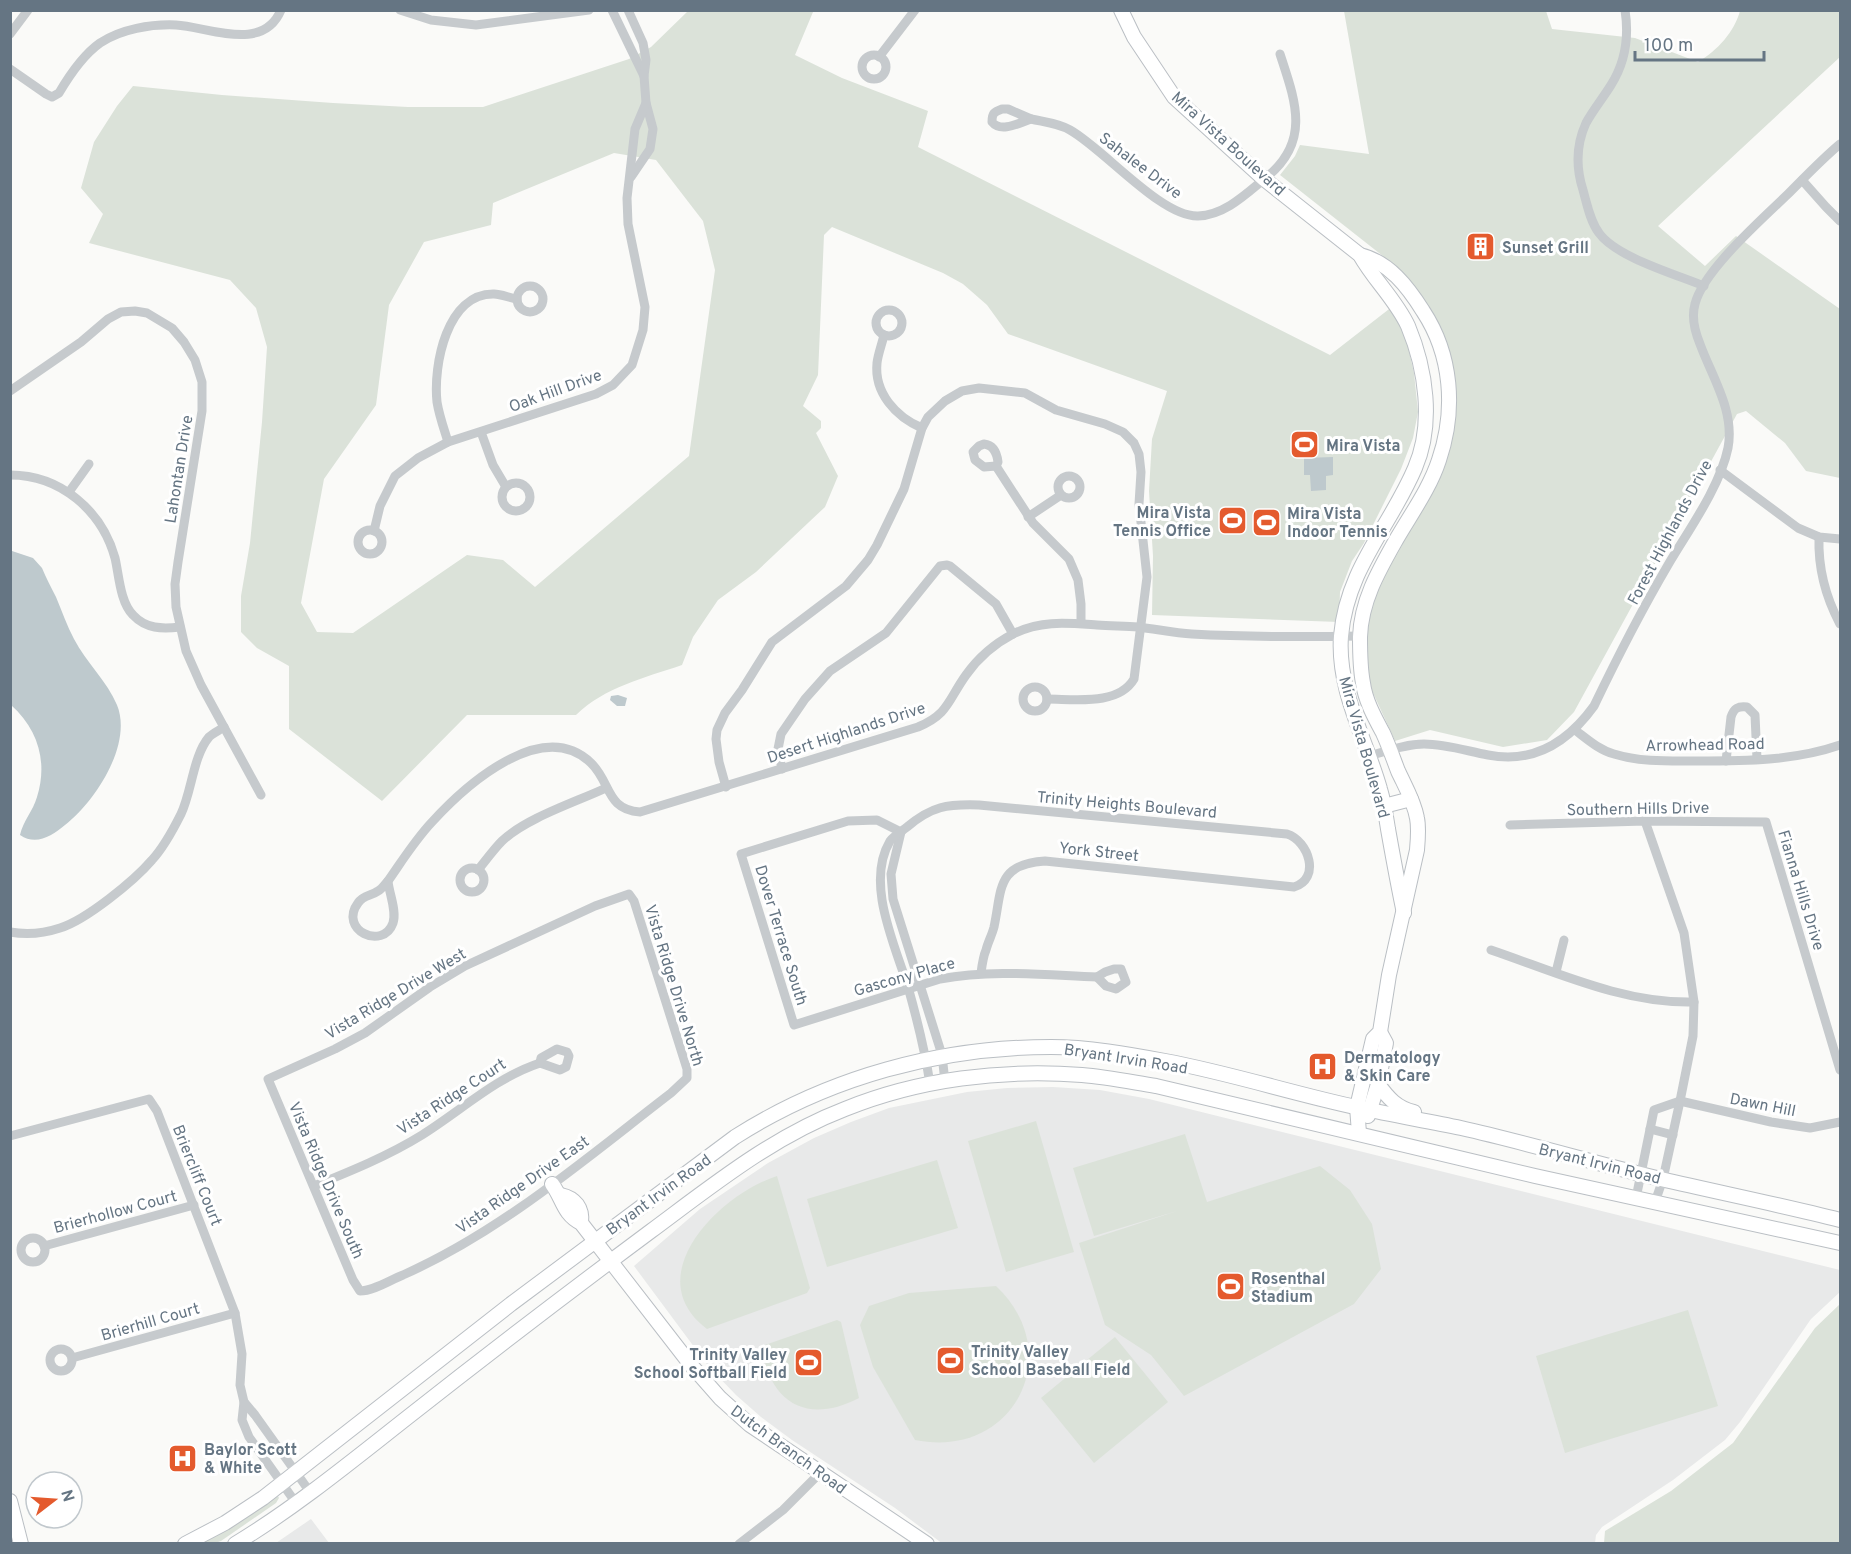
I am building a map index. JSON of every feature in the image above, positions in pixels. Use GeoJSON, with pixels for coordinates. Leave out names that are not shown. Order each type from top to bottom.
{"type":"FeatureCollection","features":[{"type":"Feature","properties":{"kind":"main road","name":"Mira Vista Boulevard"},"geometry":{"type":"LineString","coordinates":[[1121,10],[1134,37],[1174,97],[1264,179],[1360,255],[1367,268],[1393,300],[1407,324],[1423,370],[1424,427],[1416,465],[1360,566],[1346,605],[1341,636],[1343,670],[1355,720],[1381,791],[1404,914]]}},
{"type":"Feature","properties":{"kind":"main road","name":"Mira Vista Boulevard"},"geometry":{"type":"LineString","coordinates":[[1359,1133],[1373,1039],[1380,1032],[1389,975],[1417,849],[1418,833],[1417,817],[1411,799],[1391,750],[1371,710],[1363,684],[1360,636],[1366,600],[1381,567],[1440,459],[1448,425],[1449,401],[1448,373],[1433,325],[1412,294],[1393,272],[1375,258],[1360,255]]}},
{"type":"Feature","properties":{"kind":"main road"},"geometry":{"type":"LineString","coordinates":[[1384,806],[1411,799]]}},
{"type":"Feature","properties":{"kind":"main road","name":"Mira Vista Boulevard"},"geometry":{"type":"LineString","coordinates":[[1364,1109],[1378,1084],[1386,1043],[1380,1032]]}},
{"type":"Feature","properties":{"kind":"main road","name":"Bryant Irvin Road"},"geometry":{"type":"LineString","coordinates":[[185,1544],[237,1516],[296,1474],[511,1304],[735,1137],[763,1119],[839,1085],[873,1073],[942,1055],[1033,1048],[1088,1049],[1166,1061],[1364,1109],[1464,1129],[1641,1174],[1840,1220]]}},
{"type":"Feature","properties":{"kind":"main road","name":"Bryant Irvin Road"},"geometry":{"type":"LineString","coordinates":[[235,1544],[296,1503],[611,1261],[742,1164],[777,1141],[844,1109],[930,1084],[1007,1074],[1044,1073],[1113,1078],[1840,1243]]}},
{"type":"Feature","properties":{"kind":"main road"},"geometry":{"type":"LineString","coordinates":[[1378,1084],[1386,1095],[1403,1109],[1448,1119],[1464,1129]]}},
{"type":"Feature","properties":{"kind":"main road","name":"Dutch Branch Road"},"geometry":{"type":"LineString","coordinates":[[556,1190],[566,1213],[581,1223],[691,1365],[720,1398],[750,1425],[916,1541]]}},
{"type":"Feature","properties":{"kind":"main road"},"geometry":{"type":"LineString","coordinates":[[10,1501],[21,1544]]}},
{"type":"Feature","properties":{"kind":"street"},"geometry":{"type":"LineString","coordinates":[[10,34],[28,10]]}},
{"type":"Feature","properties":{"kind":"street"},"geometry":{"type":"LineString","coordinates":[[10,69],[52,97],[59,93],[64,83],[90,52],[113,37],[146,27],[177,25],[239,35],[250,34],[261,32],[270,26],[281,10]]}},
{"type":"Feature","properties":{"kind":"street"},"geometry":{"type":"LineString","coordinates":[[400,10],[431,20],[476,25],[548,13],[589,10]]}},
{"type":"Feature","properties":{"kind":"street","name":"Oak Hill Drive"},"geometry":{"type":"LineString","coordinates":[[612,10],[644,76]]}},
{"type":"Feature","properties":{"kind":"street","name":"Oak Hill Drive"},"geometry":{"type":"LineString","coordinates":[[628,10],[643,43],[646,60],[644,76],[646,103],[653,129],[650,149],[631,177]]}},
{"type":"Feature","properties":{"kind":"street"},"geometry":{"type":"LineString","coordinates":[[879,57],[915,10]]}},
{"type":"Feature","properties":{"kind":"street"},"geometry":{"type":"LineString","coordinates":[[1625,10],[1624,57],[1611,84],[1586,123],[1579,142],[1578,175],[1597,231],[1611,245],[1639,260],[1704,286]]}},
{"type":"Feature","properties":{"kind":"street","name":"Sahalee Drive"},"geometry":{"type":"LineString","coordinates":[[1031,119],[1053,123],[1070,130],[1162,203],[1188,215],[1198,216],[1219,211],[1235,203],[1264,179],[1286,158],[1294,142],[1296,111],[1280,54]]}},
{"type":"Feature","properties":{"kind":"street","name":"Oak Hill Drive"},"geometry":{"type":"LineString","coordinates":[[374,531],[380,506],[395,476],[418,458],[448,442],[596,394],[613,385],[632,365],[643,330],[645,307],[628,224],[627,198],[635,129],[646,103]]}},
{"type":"Feature","properties":{"kind":"street","name":"Forest Highlands Drive"},"geometry":{"type":"LineString","coordinates":[[1369,756],[1424,744],[1505,758],[1529,755],[1548,748],[1575,730],[1594,706],[1667,568],[1700,512],[1728,447],[1727,417],[1722,394],[1699,343],[1693,318],[1694,305],[1710,276],[1745,236],[1840,144]]}},
{"type":"Feature","properties":{"kind":"street"},"geometry":{"type":"LineString","coordinates":[[1802,180],[1840,221]]}},
{"type":"Feature","properties":{"kind":"street"},"geometry":{"type":"LineString","coordinates":[[448,442],[437,402],[437,383],[446,332],[460,309],[469,300],[494,294],[517,300]]}},
{"type":"Feature","properties":{"kind":"street","name":"Lahontan Drive"},"geometry":{"type":"LineString","coordinates":[[10,391],[81,342],[108,319],[121,312],[147,313],[172,328],[184,342],[195,360],[202,382],[202,411],[175,584],[176,607],[186,651],[201,685],[261,795]]}},
{"type":"Feature","properties":{"kind":"street"},"geometry":{"type":"LineString","coordinates":[[884,335],[878,361],[878,381],[885,397],[898,414],[922,428]]}},
{"type":"Feature","properties":{"kind":"street"},"geometry":{"type":"LineString","coordinates":[[726,786],[719,762],[716,739],[724,712],[742,690],[772,642],[838,593],[868,560],[904,489],[922,428],[928,417],[945,401],[962,392],[979,388],[1025,393],[1056,410],[1105,424],[1123,432],[1134,443],[1138,454],[1141,472],[1139,504],[1147,576],[1134,679],[1126,690],[1112,697],[1047,699]]}},
{"type":"Feature","properties":{"kind":"street"},"geometry":{"type":"LineString","coordinates":[[482,432],[493,465],[506,487]]}},
{"type":"Feature","properties":{"kind":"street"},"geometry":{"type":"LineString","coordinates":[[69,492],[89,464]]}},
{"type":"Feature","properties":{"kind":"street"},"geometry":{"type":"LineString","coordinates":[[996,466],[1028,517],[1069,560],[1080,593],[1081,623]]}},
{"type":"Feature","properties":{"kind":"street"},"geometry":{"type":"LineString","coordinates":[[1720,470],[1798,528],[1819,537],[1840,539]]}},
{"type":"Feature","properties":{"kind":"street"},"geometry":{"type":"LineString","coordinates":[[10,475],[40,480],[69,492],[94,514],[106,535],[130,613],[144,625],[162,629],[180,627]]}},
{"type":"Feature","properties":{"kind":"street"},"geometry":{"type":"LineString","coordinates":[[1028,517],[1061,495]]}},
{"type":"Feature","properties":{"kind":"street"},"geometry":{"type":"LineString","coordinates":[[1819,537],[1822,578],[1840,624]]}},
{"type":"Feature","properties":{"kind":"street"},"geometry":{"type":"LineString","coordinates":[[782,769],[778,749],[781,734],[805,699],[830,671],[886,633],[940,566],[950,566],[996,604],[1014,634]]}},
{"type":"Feature","properties":{"kind":"street","name":"Desert Highlands Drive"},"geometry":{"type":"LineString","coordinates":[[388,881],[393,922],[387,931],[377,936],[360,932],[354,925],[357,903],[364,897],[378,892],[432,822],[479,779],[519,754],[554,748],[568,750],[581,756],[593,765],[620,807],[629,812],[640,812],[930,722],[944,711],[965,676],[978,660],[1014,634],[1042,623],[1140,627],[1199,634],[1360,636]]}},
{"type":"Feature","properties":{"kind":"street"},"geometry":{"type":"LineString","coordinates":[[1726,761],[1731,717],[1733,710],[1738,706],[1747,706],[1755,715],[1757,759]]}},
{"type":"Feature","properties":{"kind":"street"},"geometry":{"type":"LineString","coordinates":[[10,932],[39,933],[62,928],[90,912],[133,879],[152,860],[171,834],[192,786],[200,752],[210,736],[224,727]]}},
{"type":"Feature","properties":{"kind":"street","name":"Arrowhead Road"},"geometry":{"type":"LineString","coordinates":[[1575,730],[1611,754],[1637,760],[1726,761],[1797,757],[1840,745]]}},
{"type":"Feature","properties":{"kind":"street"},"geometry":{"type":"LineString","coordinates":[[478,870],[501,842],[513,833],[606,788]]}},
{"type":"Feature","properties":{"kind":"street","name":"Trinity Heights Boulevard"},"geometry":{"type":"LineString","coordinates":[[930,1084],[908,989],[880,893],[882,864],[891,840],[931,810],[956,804],[1287,834],[1296,837],[1301,842],[1310,869],[1309,877],[1305,882],[1294,887]]}},
{"type":"Feature","properties":{"kind":"street","name":"Dover Terrace South"},"geometry":{"type":"LineString","coordinates":[[794,1025],[741,854],[848,821],[877,820],[901,832]]}},
{"type":"Feature","properties":{"kind":"street"},"geometry":{"type":"LineString","coordinates":[[1645,821],[1684,933],[1694,1002],[1693,1036],[1664,1179],[1655,1202]]}},
{"type":"Feature","properties":{"kind":"street","name":"Southern Hills Drive"},"geometry":{"type":"LineString","coordinates":[[1510,825],[1645,821],[1766,822]]}},
{"type":"Feature","properties":{"kind":"street","name":"Fianna Hills Drive"},"geometry":{"type":"LineString","coordinates":[[1766,822],[1840,1070]]}},
{"type":"Feature","properties":{"kind":"street"},"geometry":{"type":"LineString","coordinates":[[901,832],[891,874],[891,888],[942,1055],[945,1082]]}},
{"type":"Feature","properties":{"kind":"street","name":"York Street"},"geometry":{"type":"LineString","coordinates":[[981,973],[993,931],[1000,887],[1007,876],[1024,864],[1045,861],[1294,887]]}},
{"type":"Feature","properties":{"kind":"street","name":"Vista Ridge Drive West"},"geometry":{"type":"LineString","coordinates":[[268,1079],[365,1033],[430,987],[492,953],[595,906],[629,894],[634,901]]}},
{"type":"Feature","properties":{"kind":"street","name":"Vista Ridge Drive North"},"geometry":{"type":"LineString","coordinates":[[634,901],[687,1070],[687,1078]]}},
{"type":"Feature","properties":{"kind":"street"},"geometry":{"type":"LineString","coordinates":[[1556,972],[1564,940]]}},
{"type":"Feature","properties":{"kind":"street"},"geometry":{"type":"LineString","coordinates":[[1491,950],[1625,996],[1672,1003],[1694,1002]]}},
{"type":"Feature","properties":{"kind":"street","name":"Gascony Place"},"geometry":{"type":"LineString","coordinates":[[794,1025],[940,979],[981,973],[1097,977]]}},
{"type":"Feature","properties":{"kind":"street","name":"Vista Ridge Court"},"geometry":{"type":"LineString","coordinates":[[314,1186],[393,1151],[447,1119],[497,1082],[523,1068],[540,1063]]}},
{"type":"Feature","properties":{"kind":"street","name":"Vista Ridge Drive East"},"geometry":{"type":"LineString","coordinates":[[360,1291],[412,1271],[470,1241],[556,1190],[687,1078]]}},
{"type":"Feature","properties":{"kind":"street","name":"Vista Ridge Drive South"},"geometry":{"type":"LineString","coordinates":[[268,1079],[353,1280],[360,1291]]}},
{"type":"Feature","properties":{"kind":"street","name":"Briercliff Court"},"geometry":{"type":"LineString","coordinates":[[10,1136],[149,1099],[157,1111],[235,1313],[242,1354],[240,1385],[244,1402],[242,1420],[249,1437],[296,1503]]}},
{"type":"Feature","properties":{"kind":"street"},"geometry":{"type":"LineString","coordinates":[[1636,1198],[1654,1110],[1680,1101]]}},
{"type":"Feature","properties":{"kind":"street","name":"Dawn Hill"},"geometry":{"type":"LineString","coordinates":[[1680,1101],[1771,1122],[1810,1128],[1840,1122]]}},
{"type":"Feature","properties":{"kind":"street"},"geometry":{"type":"LineString","coordinates":[[1650,1129],[1673,1135]]}},
{"type":"Feature","properties":{"kind":"street","name":"Brierhollow Court"},"geometry":{"type":"LineString","coordinates":[[44,1246],[194,1205]]}},
{"type":"Feature","properties":{"kind":"street","name":"Brierhill Court"},"geometry":{"type":"LineString","coordinates":[[72,1358],[235,1313]]}},
{"type":"Feature","properties":{"kind":"street"},"geometry":{"type":"LineString","coordinates":[[244,1402],[310,1492]]}},
{"type":"Feature","properties":{"kind":"street"},"geometry":{"type":"LineString","coordinates":[[254,1443],[267,1434]]}},
{"type":"Feature","properties":{"kind":"street"},"geometry":{"type":"LineString","coordinates":[[739,1544],[783,1510],[820,1473]]}},
{"type":"Feature","properties":{"kind":"shaded area"},"geometry":{"type":"Polygon","coordinates":[[[688,11],[818,11],[813,12],[795,55],[842,78],[928,111],[918,147],[1330,355],[1393,306],[1403,324],[1414,373],[1418,412],[1413,438],[1401,469],[1364,543],[1352,561],[1340,592],[1339,622],[1152,615],[1153,556],[1149,491],[1152,439],[1167,391],[1008,334],[987,305],[963,284],[943,273],[832,227],[824,235],[818,375],[803,406],[821,421],[821,428],[816,433],[838,476],[825,507],[756,572],[718,600],[693,637],[682,665],[612,690],[587,705],[576,715],[467,715],[382,801],[289,729],[289,666],[257,648],[241,632],[241,596],[250,543],[267,347],[256,308],[230,280],[89,243],[103,214],[81,188],[94,142],[133,86],[333,103],[408,107],[483,107],[629,59],[651,47],[688,11]],[[614,153],[493,203],[491,225],[424,242],[389,305],[376,405],[324,479],[301,603],[317,632],[353,633],[467,555],[503,560],[535,587],[689,456],[715,270],[703,221],[656,160],[614,153]]]}},
{"type":"Feature","properties":{"kind":"shaded area"},"geometry":{"type":"Polygon","coordinates":[[[1344,11],[1546,11],[1552,29],[1635,38],[1698,62],[1724,40],[1734,26],[1740,11],[1840,11],[1840,57],[1658,226],[1705,266],[1736,236],[1840,309],[1840,478],[1806,471],[1785,443],[1746,411],[1737,414],[1574,712],[1547,740],[1503,747],[1430,730],[1395,741],[1369,684],[1364,637],[1377,586],[1445,466],[1452,393],[1451,363],[1393,264],[1280,175],[1295,156],[1300,145],[1369,154],[1344,11]]]}},
{"type":"Feature","properties":{"kind":"shaded area"},"geometry":{"type":"Polygon","coordinates":[[[1333,457],[1333,475],[1326,476],[1326,490],[1311,491],[1310,475],[1304,475],[1304,458],[1333,457]]]}},
{"type":"Feature","properties":{"kind":"shaded area"},"geometry":{"type":"Polygon","coordinates":[[[12,551],[33,558],[42,568],[74,639],[113,696],[121,720],[120,737],[115,754],[99,787],[77,815],[55,833],[38,840],[20,835],[37,797],[41,759],[34,735],[11,705],[12,551]]]}},
{"type":"Feature","properties":{"kind":"shaded area"},"geometry":{"type":"Polygon","coordinates":[[[618,695],[627,698],[625,706],[617,706],[610,700],[611,696],[618,695]]]}},
{"type":"Feature","properties":{"kind":"shaded area"},"geometry":{"type":"Polygon","coordinates":[[[1053,1087],[1100,1090],[1149,1099],[1840,1270],[1840,1292],[1811,1319],[1725,1440],[1673,1480],[1602,1527],[1596,1535],[1595,1543],[943,1544],[895,1508],[792,1440],[736,1395],[709,1367],[634,1266],[700,1209],[768,1163],[814,1138],[851,1122],[889,1108],[967,1092],[1053,1087]]]}},
{"type":"Feature","properties":{"kind":"shaded area"},"geometry":{"type":"Polygon","coordinates":[[[1036,1121],[1074,1252],[1006,1272],[968,1141],[1036,1121]]]}},
{"type":"Feature","properties":{"kind":"shaded area","name":"Rosenthal Stadium"},"geometry":{"type":"Polygon","coordinates":[[[1185,1134],[1207,1202],[1320,1166],[1350,1190],[1372,1224],[1381,1269],[1354,1304],[1184,1396],[1151,1355],[1105,1325],[1079,1243],[1177,1211],[1094,1236],[1073,1168],[1185,1134]]]}},
{"type":"Feature","properties":{"kind":"shaded area"},"geometry":{"type":"Polygon","coordinates":[[[937,1160],[958,1228],[827,1267],[807,1199],[937,1160]]]}},
{"type":"Feature","properties":{"kind":"shaded area"},"geometry":{"type":"Polygon","coordinates":[[[777,1176],[810,1288],[807,1293],[707,1329],[688,1308],[680,1285],[683,1262],[694,1239],[711,1218],[732,1200],[777,1176]]]}},
{"type":"Feature","properties":{"kind":"shaded area","name":"Trinity Valley School Baseball Field"},"geometry":{"type":"Polygon","coordinates":[[[996,1286],[1017,1313],[1028,1342],[1028,1370],[1019,1396],[1003,1418],[979,1434],[950,1442],[915,1440],[873,1367],[860,1325],[869,1306],[909,1293],[996,1286]]]}},
{"type":"Feature","properties":{"kind":"shaded area"},"geometry":{"type":"Polygon","coordinates":[[[1840,1304],[1840,1543],[1604,1543],[1605,1531],[1671,1491],[1733,1443],[1815,1328],[1840,1304]]]}},
{"type":"Feature","properties":{"kind":"shaded area"},"geometry":{"type":"Polygon","coordinates":[[[1688,1310],[1718,1406],[1565,1453],[1536,1356],[1688,1310]]]}},
{"type":"Feature","properties":{"kind":"shaded area","name":"Trinity Valley School Softball Field"},"geometry":{"type":"Polygon","coordinates":[[[837,1320],[841,1322],[859,1398],[840,1406],[823,1409],[794,1404],[782,1395],[773,1382],[766,1366],[762,1346],[837,1320]]]}},
{"type":"Feature","properties":{"kind":"shaded area"},"geometry":{"type":"Polygon","coordinates":[[[1115,1337],[1168,1402],[1094,1463],[1041,1398],[1115,1337]]]}},
{"type":"Feature","properties":{"kind":"shaded area"},"geometry":{"type":"Polygon","coordinates":[[[278,1496],[276,1503],[221,1541],[196,1544],[278,1496]]]}},
{"type":"Feature","properties":{"kind":"shaded area"},"geometry":{"type":"Polygon","coordinates":[[[311,1519],[329,1543],[276,1543],[311,1519]]]}},
{"type":"Feature","properties":{"kind":"place","name":"Sunset Grill"},"geometry":{"type":"Point","coordinates":[1481,247]}},
{"type":"Feature","properties":{"kind":"place","name":"Mira Vista"},"geometry":{"type":"Point","coordinates":[1305,445]}},
{"type":"Feature","properties":{"kind":"place","name":"Mira Vista Tennis Office"},"geometry":{"type":"Point","coordinates":[1232,521]}},
{"type":"Feature","properties":{"kind":"place","name":"Mira Vista Indoor Tennis"},"geometry":{"type":"Point","coordinates":[1266,522]}},
{"type":"Feature","properties":{"kind":"place","name":"Dermatology & Skin Care"},"geometry":{"type":"Point","coordinates":[1323,1066]}},
{"type":"Feature","properties":{"kind":"place","name":"Rosenthal Stadium"},"geometry":{"type":"Point","coordinates":[1230,1287]}},
{"type":"Feature","properties":{"kind":"place","name":"Trinity Valley School Baseball Field"},"geometry":{"type":"Point","coordinates":[950,1360]}},
{"type":"Feature","properties":{"kind":"place","name":"Trinity Valley School Softball Field"},"geometry":{"type":"Point","coordinates":[808,1363]}},
{"type":"Feature","properties":{"kind":"place","name":"Baylor Scott & White"},"geometry":{"type":"Point","coordinates":[183,1458]}}]}
